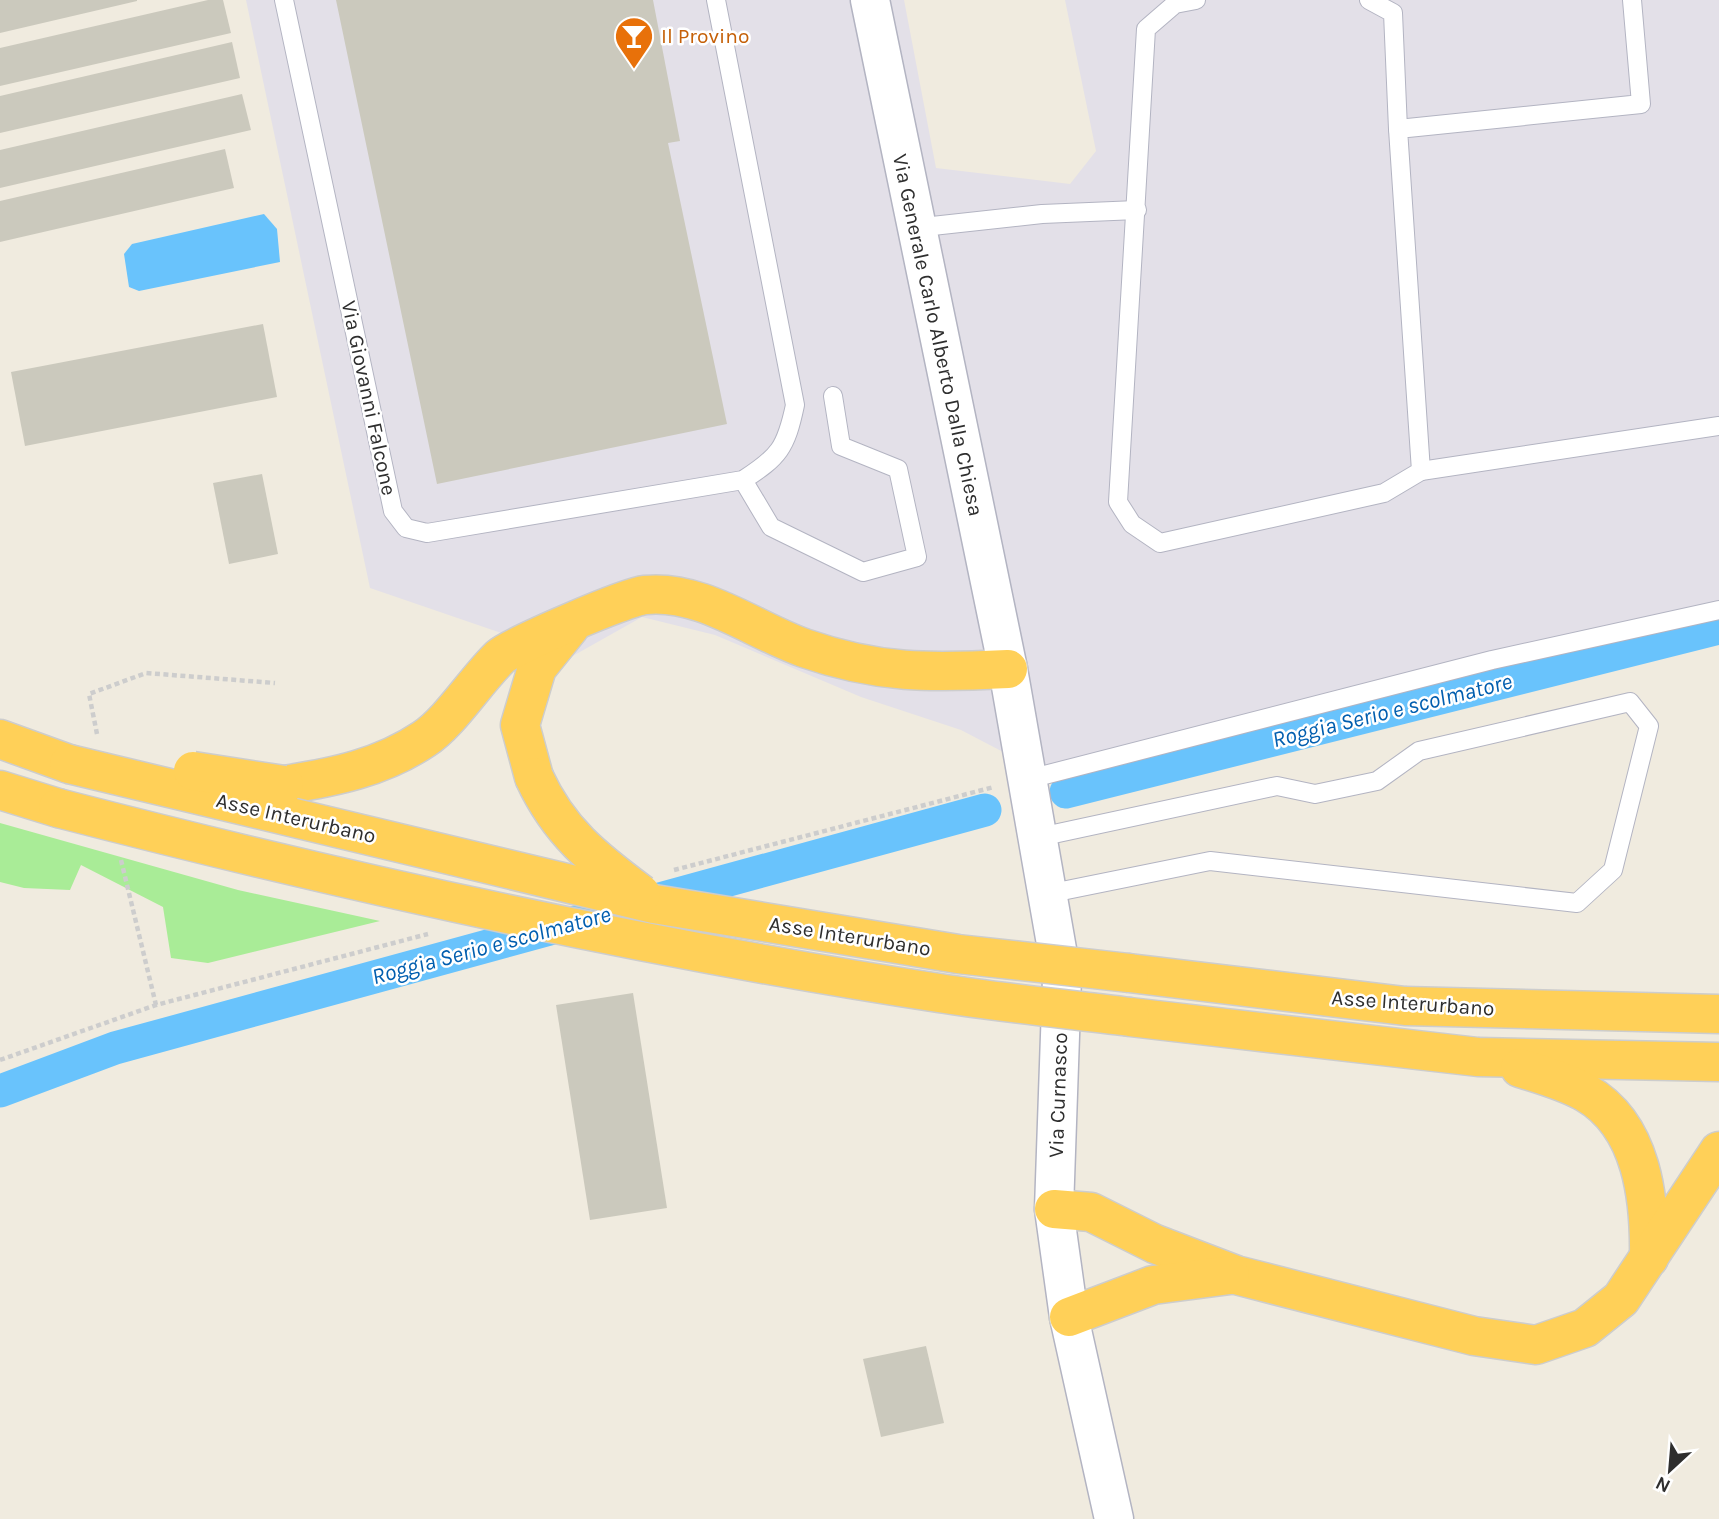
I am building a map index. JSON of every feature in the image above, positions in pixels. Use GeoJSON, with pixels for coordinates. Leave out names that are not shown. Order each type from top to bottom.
{"type":"FeatureCollection","features":[{"type":"Feature","properties":{"kind":"highway"},"geometry":{"type":"LineString","coordinates":[[69,764],[211,772],[285,785],[351,775],[425,739],[502,655],[608,605],[644,595],[666,595],[709,606],[802,648],[877,669],[906,673],[1008,669]]}},
{"type":"Feature","properties":{"kind":"highway"},"geometry":{"type":"LineString","coordinates":[[573,623],[537,668],[520,725],[534,777],[547,807],[590,857],[654,904]]}},
{"type":"Feature","properties":{"kind":"highway","name":"Asse Interurbano"},"geometry":{"type":"LineString","coordinates":[[0,740],[69,764],[654,904],[958,954],[1405,1006],[1719,1013]]}},
{"type":"Feature","properties":{"kind":"highway","name":"Asse Interurbano"},"geometry":{"type":"LineString","coordinates":[[0,790],[58,808],[409,895],[752,962],[942,994],[1478,1057],[1719,1062]]}},
{"type":"Feature","properties":{"kind":"highway"},"geometry":{"type":"LineString","coordinates":[[1478,1057],[1555,1079],[1586,1093],[1615,1117],[1635,1153],[1643,1182],[1650,1220],[1648,1258]]}},
{"type":"Feature","properties":{"kind":"highway"},"geometry":{"type":"LineString","coordinates":[[1054,1209],[1091,1212],[1155,1244],[1236,1275],[1474,1336],[1536,1345],[1585,1328],[1620,1299],[1719,1151]]}},
{"type":"Feature","properties":{"kind":"highway"},"geometry":{"type":"LineString","coordinates":[[1069,1317],[1153,1285],[1236,1275]]}},
{"type":"Feature","properties":{"kind":"street","name":"Via Generale Carlo Alberto Dalla Chiesa"},"geometry":{"type":"LineString","coordinates":[[870,0],[914,228],[1008,669]]}},
{"type":"Feature","properties":{"kind":"street","name":"Via Curnasco"},"geometry":{"type":"LineString","coordinates":[[1008,669],[1035,838],[1062,978],[1054,1209],[1069,1317],[1114,1519]]}},
{"type":"Feature","properties":{"kind":"lane","name":"Via Giovanni Falcone"},"geometry":{"type":"LineString","coordinates":[[284,0],[393,511],[406,528],[427,533],[743,480],[772,462],[788,436],[795,405],[716,0]]}},
{"type":"Feature","properties":{"kind":"lane"},"geometry":{"type":"LineString","coordinates":[[1196,0],[1175,4],[1146,29],[1118,502],[1132,524],[1160,543],[1384,493],[1421,471],[1719,426]]}},
{"type":"Feature","properties":{"kind":"lane"},"geometry":{"type":"LineString","coordinates":[[1369,0],[1393,13],[1421,471]]}},
{"type":"Feature","properties":{"kind":"lane"},"geometry":{"type":"LineString","coordinates":[[1398,129],[1641,104],[1632,0]]}},
{"type":"Feature","properties":{"kind":"lane"},"geometry":{"type":"LineString","coordinates":[[914,228],[1042,214],[1137,210]]}},
{"type":"Feature","properties":{"kind":"lane"},"geometry":{"type":"LineString","coordinates":[[743,480],[771,527],[863,572],[917,557],[898,468],[841,446],[833,396]]}},
{"type":"Feature","properties":{"kind":"lane"},"geometry":{"type":"LineString","coordinates":[[1026,780],[1492,660],[1719,610]]}},
{"type":"Feature","properties":{"kind":"lane"},"geometry":{"type":"LineString","coordinates":[[1035,838],[1277,786],[1315,794],[1377,781],[1419,751],[1630,702],[1649,726],[1613,870],[1577,903],[1210,860],[1047,894]]}},
{"type":"Feature","properties":{"kind":"shaded area"},"geometry":{"type":"Polygon","coordinates":[[[246,0],[904,0],[936,168],[1070,184],[1096,151],[1065,0],[1719,0],[1719,619],[1602,643],[1055,779],[961,730],[861,697],[715,635],[642,617],[571,657],[370,588],[246,0]]]}},
{"type":"Feature","properties":{"kind":"green space"},"geometry":{"type":"Polygon","coordinates":[[[0,823],[238,890],[380,921],[208,963],[171,958],[163,907],[81,865],[70,890],[24,888],[0,882],[0,823]]]}},
{"type":"Feature","properties":{"kind":"water"},"geometry":{"type":"Polygon","coordinates":[[[264,214],[277,229],[280,262],[139,291],[129,287],[124,254],[132,244],[264,214]]]}},
{"type":"Feature","properties":{"kind":"building"},"geometry":{"type":"Polygon","coordinates":[[[0,0],[137,0],[137,1],[0,33],[0,0]]]}},
{"type":"Feature","properties":{"kind":"building"},"geometry":{"type":"Polygon","coordinates":[[[208,0],[223,0],[231,33],[0,86],[0,48],[208,0]]]}},
{"type":"Feature","properties":{"kind":"building"},"geometry":{"type":"Polygon","coordinates":[[[336,0],[653,0],[680,141],[668,143],[727,424],[437,484],[336,0]]]}},
{"type":"Feature","properties":{"kind":"building"},"geometry":{"type":"Polygon","coordinates":[[[232,42],[240,78],[0,133],[0,96],[232,42]]]}},
{"type":"Feature","properties":{"kind":"building"},"geometry":{"type":"Polygon","coordinates":[[[242,94],[251,130],[0,188],[0,150],[242,94]]]}},
{"type":"Feature","properties":{"kind":"building"},"geometry":{"type":"Polygon","coordinates":[[[225,149],[234,188],[0,242],[0,201],[225,149]]]}},
{"type":"Feature","properties":{"kind":"building"},"geometry":{"type":"Polygon","coordinates":[[[263,324],[277,397],[25,446],[11,372],[263,324]]]}},
{"type":"Feature","properties":{"kind":"building"},"geometry":{"type":"Polygon","coordinates":[[[262,474],[278,554],[229,564],[213,483],[262,474]]]}},
{"type":"Feature","properties":{"kind":"building"},"geometry":{"type":"Polygon","coordinates":[[[633,993],[667,1208],[590,1220],[556,1005],[633,993]]]}},
{"type":"Feature","properties":{"kind":"building"},"geometry":{"type":"Polygon","coordinates":[[[926,1346],[944,1423],[881,1437],[863,1359],[926,1346]]]}},
{"type":"Feature","properties":{"kind":"waterway","name":"Roggia Serio e scolmatore"},"geometry":{"type":"LineString","coordinates":[[1066,792],[1719,628]]}},
{"type":"Feature","properties":{"kind":"waterway","name":"Roggia Serio e scolmatore"},"geometry":{"type":"LineString","coordinates":[[0,1091],[115,1048],[985,810]]}},
{"type":"Feature","properties":{"kind":"place","name":"Il Provino"},"geometry":{"type":"Point","coordinates":[634,70]}}]}
